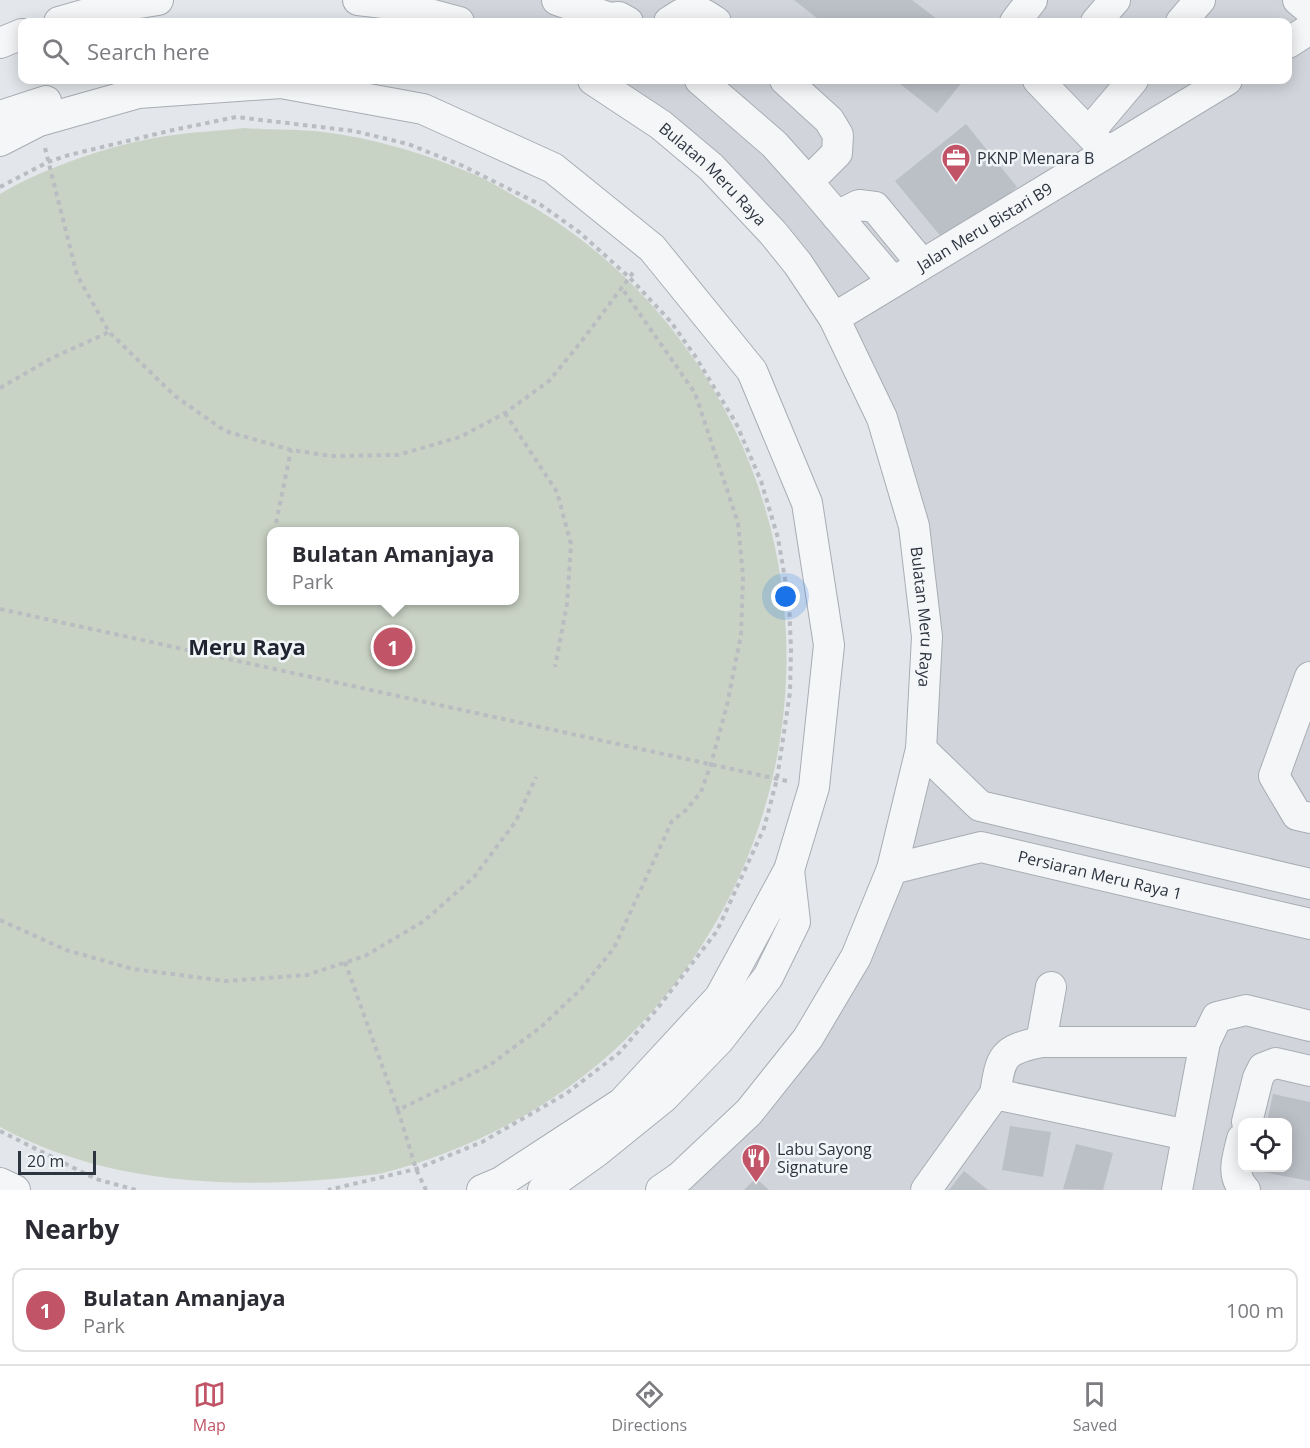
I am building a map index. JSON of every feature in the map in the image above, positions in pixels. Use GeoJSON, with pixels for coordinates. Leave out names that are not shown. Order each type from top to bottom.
{"type":"FeatureCollection","features":[{"type":"Feature","properties":{"kind":"street"},"geometry":{"type":"LineString","coordinates":[[73,18],[108,8],[158,0]]}},
{"type":"Feature","properties":{"kind":"street"},"geometry":{"type":"LineString","coordinates":[[358,0],[430,6],[452,18]]}},
{"type":"Feature","properties":{"kind":"street"},"geometry":{"type":"LineString","coordinates":[[557,0],[610,18],[622,13]]}},
{"type":"Feature","properties":{"kind":"street"},"geometry":{"type":"LineString","coordinates":[[1018,18],[1032,0]]}},
{"type":"Feature","properties":{"kind":"street"},"geometry":{"type":"LineString","coordinates":[[1099,18],[1115,0]]}},
{"type":"Feature","properties":{"kind":"street"},"geometry":{"type":"LineString","coordinates":[[1184,18],[1200,0]]}},
{"type":"Feature","properties":{"kind":"street"},"geometry":{"type":"LineString","coordinates":[[1298,0],[1310,10]]}},
{"type":"Feature","properties":{"kind":"street"},"geometry":{"type":"LineString","coordinates":[[675,18],[685,11],[700,12],[710,18]]}},
{"type":"Feature","properties":{"kind":"street"},"geometry":{"type":"LineString","coordinates":[[1292,40],[1310,29]]}},
{"type":"Feature","properties":{"kind":"street"},"geometry":{"type":"LineString","coordinates":[[0,43],[18,36]]}},
{"type":"Feature","properties":{"kind":"street"},"geometry":{"type":"LineString","coordinates":[[0,116],[93,87],[138,93],[267,84]]}},
{"type":"Feature","properties":{"kind":"street"},"geometry":{"type":"LineString","coordinates":[[286,84],[423,109],[553,168],[652,248],[752,371],[807,503],[829,645],[814,787],[789,870],[720,997],[622,1103],[501,1182],[482,1190]]}},
{"type":"Feature","properties":{"kind":"street","name":"Bulatan Meru Raya"},"geometry":{"type":"LineString","coordinates":[[604,84],[661,125],[711,167],[773,233],[798,264],[834,318],[882,418],[914,526],[927,637],[921,749],[892,869],[856,957],[808,1038],[749,1112],[680,1177],[661,1190]]}},
{"type":"Feature","properties":{"kind":"street"},"geometry":{"type":"LineString","coordinates":[[705,84],[774,144],[893,282]]}},
{"type":"Feature","properties":{"kind":"street"},"geometry":{"type":"LineString","coordinates":[[789,84],[829,120],[838,135],[837,153],[808,182]]}},
{"type":"Feature","properties":{"kind":"street"},"geometry":{"type":"LineString","coordinates":[[1046,84],[1098,142],[1131,84]]}},
{"type":"Feature","properties":{"kind":"street","name":"Jalan Meru Bistari B9"},"geometry":{"type":"LineString","coordinates":[[834,318],[922,264],[1098,142],[1219,84]]}},
{"type":"Feature","properties":{"kind":"street"},"geometry":{"type":"LineString","coordinates":[[0,141],[39,121],[138,93]]}},
{"type":"Feature","properties":{"kind":"street"},"geometry":{"type":"LineString","coordinates":[[837,216],[859,205],[875,207],[922,264]]}},
{"type":"Feature","properties":{"kind":"street"},"geometry":{"type":"LineString","coordinates":[[1310,677],[1274,776],[1297,815],[1310,818]]}},
{"type":"Feature","properties":{"kind":"street"},"geometry":{"type":"LineString","coordinates":[[921,749],[980,806],[1310,884]]}},
{"type":"Feature","properties":{"kind":"street","name":"Persiaran Meru Raya 1"},"geometry":{"type":"LineString","coordinates":[[892,869],[981,847],[1310,924]]}},
{"type":"Feature","properties":{"kind":"street"},"geometry":{"type":"LineString","coordinates":[[543,1190],[596,1152],[664,1097],[719,1040],[768,978],[795,922],[789,870]]}},
{"type":"Feature","properties":{"kind":"street"},"geometry":{"type":"LineString","coordinates":[[1041,1042],[1052,987]]}},
{"type":"Feature","properties":{"kind":"street"},"geometry":{"type":"LineString","coordinates":[[1177,1190],[1204,1042],[1217,1017],[1246,1010],[1309,1026],[1304,1069],[1276,1063],[1263,1068],[1258,1078],[1248,1118]]}},
{"type":"Feature","properties":{"kind":"street"},"geometry":{"type":"LineString","coordinates":[[926,1190],[994,1094],[1000,1062],[1017,1046],[1041,1042],[1204,1042]]}},
{"type":"Feature","properties":{"kind":"street"},"geometry":{"type":"LineString","coordinates":[[994,1094],[1187,1135]]}},
{"type":"Feature","properties":{"kind":"street"},"geometry":{"type":"LineString","coordinates":[[1238,1158],[1236,1167],[1238,1180],[1245,1190]]}},
{"type":"Feature","properties":{"kind":"street"},"geometry":{"type":"LineString","coordinates":[[0,1184],[15,1190]]}},
{"type":"Feature","properties":{"kind":"path"},"geometry":{"type":"LineString","coordinates":[[0,186],[48,162],[161,132],[236,117],[354,131],[408,144],[452,161],[541,206],[579,232],[629,277],[671,322],[695,356],[736,423],[761,481],[778,538],[789,602],[790,692],[777,779],[764,828],[717,931],[657,1009],[619,1053],[567,1093],[482,1142],[416,1169],[328,1190]]}},
{"type":"Feature","properties":{"kind":"path"},"geometry":{"type":"LineString","coordinates":[[39,121],[77,275],[109,332],[175,396],[225,431],[291,450],[331,456],[398,454],[460,437],[505,413],[549,381],[652,248]]}},
{"type":"Feature","properties":{"kind":"path"},"geometry":{"type":"LineString","coordinates":[[398,1110],[490,1065],[541,1027],[582,989],[614,948],[672,821],[686,810],[701,792],[727,705],[741,635],[743,576],[738,523],[694,393],[621,287]]}},
{"type":"Feature","properties":{"kind":"path"},"geometry":{"type":"LineString","coordinates":[[0,388],[52,358],[109,332]]}},
{"type":"Feature","properties":{"kind":"path"},"geometry":{"type":"LineString","coordinates":[[505,413],[557,492],[571,544],[567,604],[555,667]]}},
{"type":"Feature","properties":{"kind":"path"},"geometry":{"type":"LineString","coordinates":[[276,523],[291,450]]}},
{"type":"Feature","properties":{"kind":"path"},"geometry":{"type":"LineString","coordinates":[[0,609],[814,787]]}},
{"type":"Feature","properties":{"kind":"path"},"geometry":{"type":"LineString","coordinates":[[0,920],[66,951],[133,969],[226,981],[307,975],[365,956],[423,921],[474,877],[516,821],[536,777]]}},
{"type":"Feature","properties":{"kind":"path"},"geometry":{"type":"LineString","coordinates":[[345,962],[398,1110],[416,1169],[426,1190]]}},
{"type":"Feature","properties":{"kind":"path"},"geometry":{"type":"LineString","coordinates":[[0,1131],[96,1179],[136,1190]]}},
{"type":"Feature","properties":{"kind":"shaded area"},"geometry":{"type":"Polygon","coordinates":[[[372,0],[1310,0],[1310,1190],[662,1190],[780,1093],[879,913],[930,707],[910,519],[856,355],[679,142],[583,84],[1292,84],[1292,18],[442,18],[372,0]]]}},
{"type":"Feature","properties":{"kind":"green space"},"geometry":{"type":"Polygon","coordinates":[[[245,128],[303,130],[342,135],[400,148],[484,179],[566,228],[633,285],[653,306],[689,352],[738,435],[769,524],[785,615],[784,707],[768,798],[735,885],[688,967],[625,1040],[571,1086],[511,1123],[479,1139],[446,1153],[379,1174],[283,1182],[234,1183],[185,1180],[90,1163],[44,1147],[0,1127],[0,194],[37,175],[80,158],[145,140],[186,133],[245,128]]]}},
{"type":"Feature","properties":{"kind":"building"},"geometry":{"type":"Polygon","coordinates":[[[794,0],[912,0],[936,18],[817,18],[794,0]]]}},
{"type":"Feature","properties":{"kind":"building"},"geometry":{"type":"Polygon","coordinates":[[[900,84],[961,84],[937,113],[900,84]]]}},
{"type":"Feature","properties":{"kind":"building","name":"PKNP Menara B"},"geometry":{"type":"Polygon","coordinates":[[[966,124],[1017,187],[947,244],[895,181],[966,124]]]}},
{"type":"Feature","properties":{"kind":"building"},"geometry":{"type":"Polygon","coordinates":[[[1273,1094],[1310,1102],[1310,1181],[1262,1172],[1292,1172],[1292,1118],[1268,1118],[1273,1094]]]}},
{"type":"Feature","properties":{"kind":"building"},"geometry":{"type":"Polygon","coordinates":[[[1010,1126],[1051,1132],[1043,1177],[1002,1170],[1010,1126]]]}},
{"type":"Feature","properties":{"kind":"building"},"geometry":{"type":"Polygon","coordinates":[[[1076,1144],[1113,1153],[1103,1190],[1063,1189],[1076,1144]]]}},
{"type":"Feature","properties":{"kind":"building"},"geometry":{"type":"Polygon","coordinates":[[[964,1171],[988,1190],[949,1190],[964,1171]]]}},
{"type":"Feature","properties":{"kind":"building","name":"Labu Sayong Signature"},"geometry":{"type":"Polygon","coordinates":[[[756,1178],[769,1190],[744,1190],[756,1178]]]}},
{"type":"Feature","properties":{"kind":"place","name":"PKNP Menara B"},"geometry":{"type":"Point","coordinates":[956,184]}},
{"type":"Feature","properties":{"kind":"place","name":"Bulatan Amanjaya"},"geometry":{"type":"Point","coordinates":[393,647]}},
{"type":"Feature","properties":{"kind":"place","name":"Labu Sayong Signature"},"geometry":{"type":"Point","coordinates":[756,1184]}},
{"type":"Feature","properties":{"kind":"district","name":"Meru Raya"},"geometry":{"type":"Point","coordinates":[247,646]}}]}
